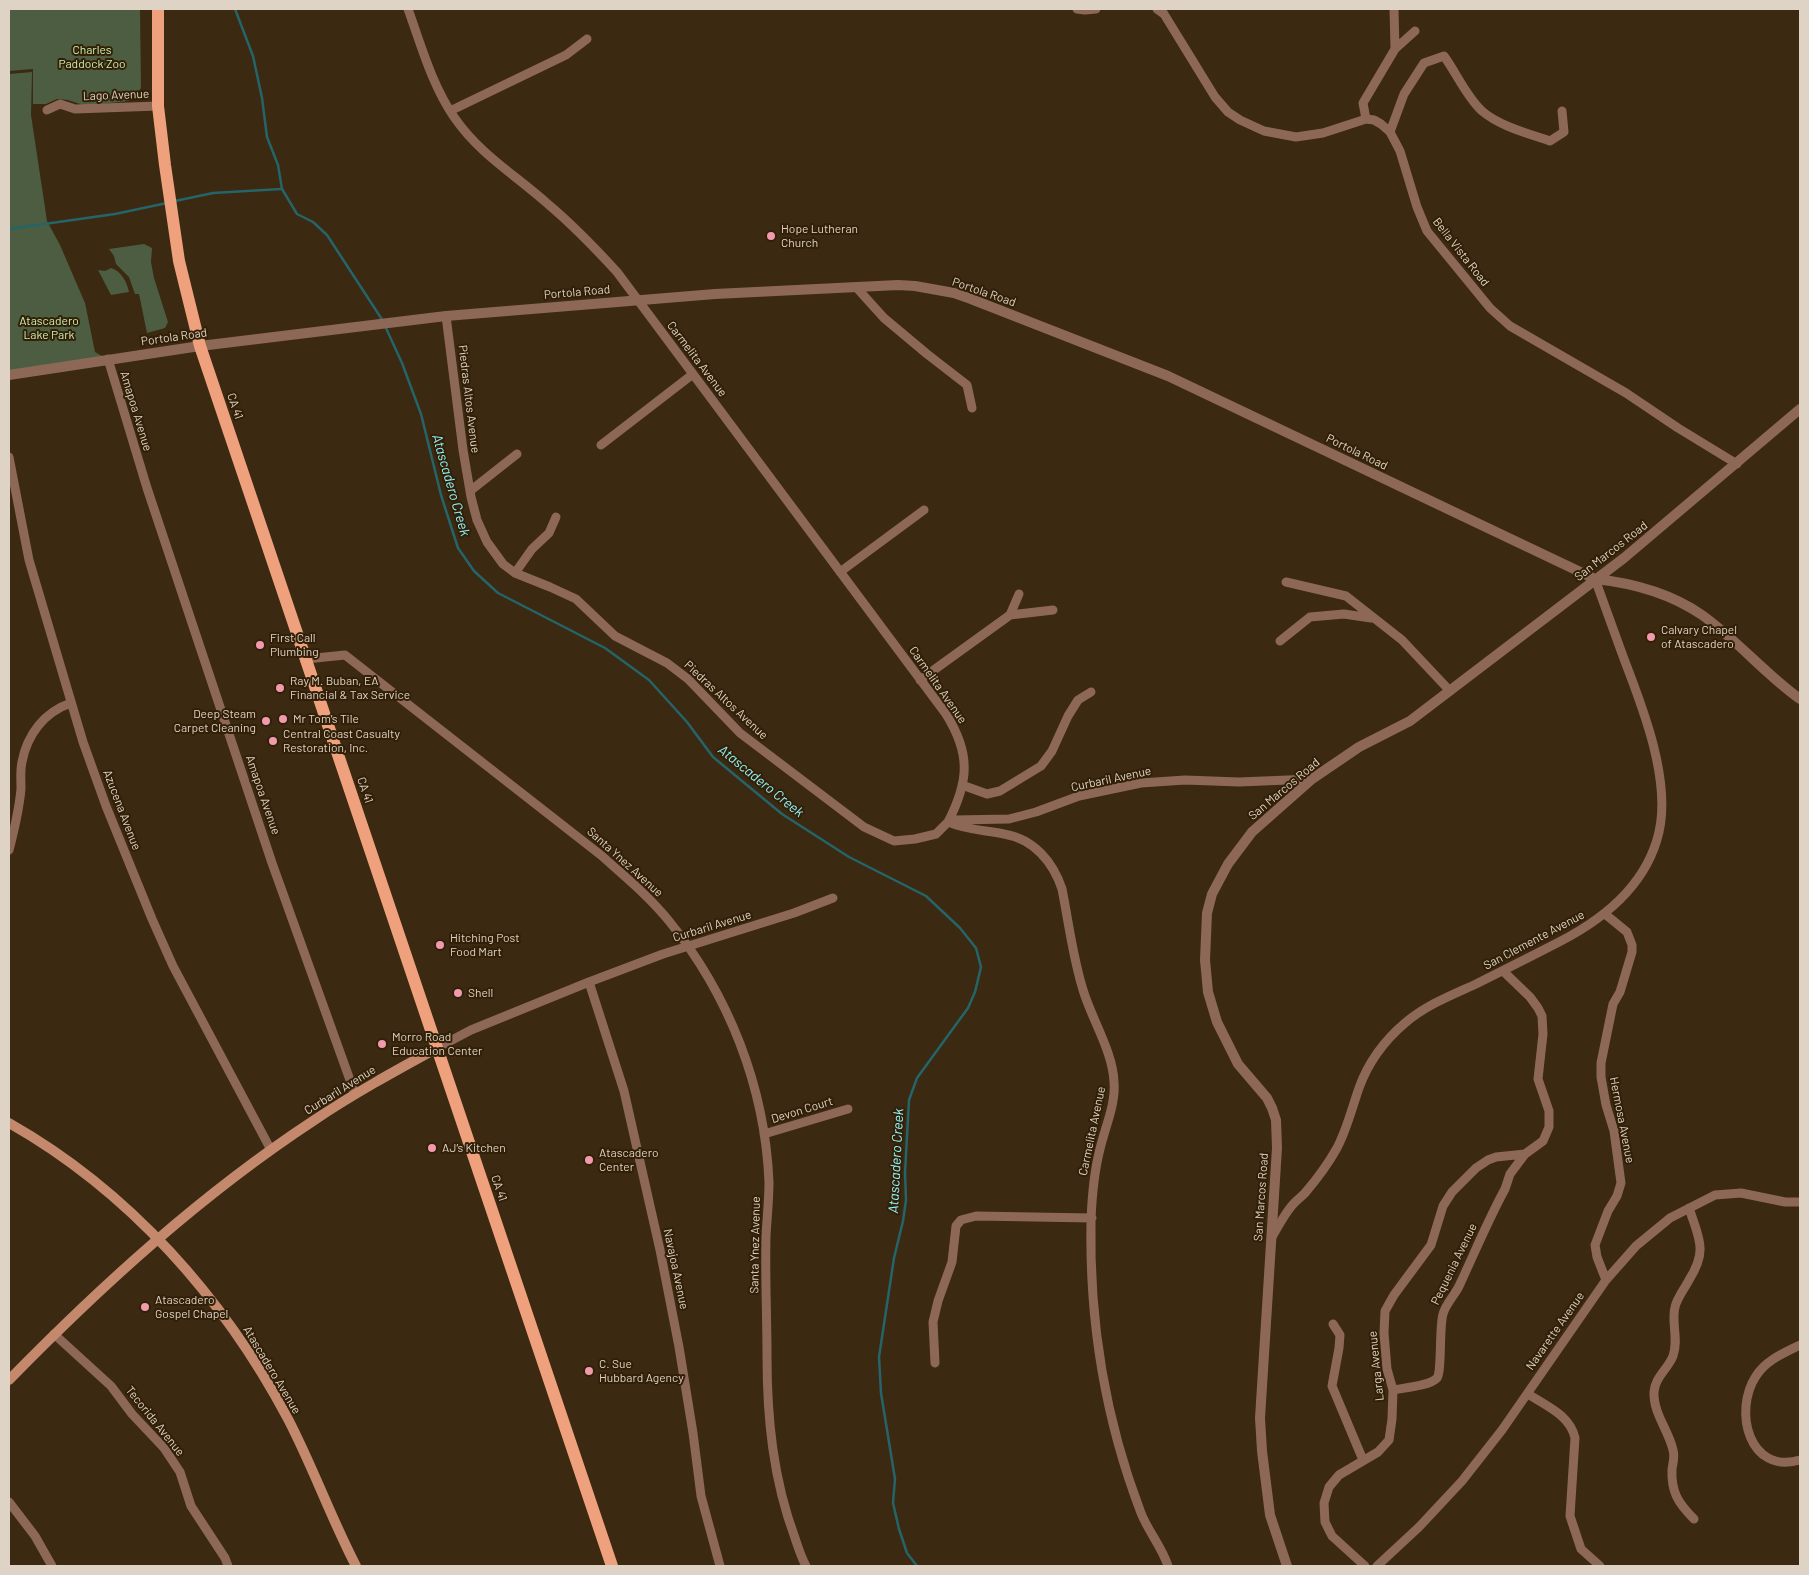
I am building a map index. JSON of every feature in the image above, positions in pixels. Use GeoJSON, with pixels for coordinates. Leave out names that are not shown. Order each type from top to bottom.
{"type":"FeatureCollection","features":[{"type":"Feature","properties":{"kind":"main road","name":"CA 41"},"geometry":{"type":"LineString","coordinates":[[158,9],[158,106],[165,165],[179,261],[200,346],[612,1566]]}},
{"type":"Feature","properties":{"kind":"main road","name":"Curbaril Avenue"},"geometry":{"type":"LineString","coordinates":[[9,1380],[54,1334],[158,1239],[271,1150],[356,1094],[437,1048]]}},
{"type":"Feature","properties":{"kind":"main road","name":"Atascadero Avenue"},"geometry":{"type":"LineString","coordinates":[[9,1124],[67,1160],[116,1200],[182,1264],[222,1313],[258,1365],[289,1420],[341,1537],[356,1566]]}},
{"type":"Feature","properties":{"kind":"street","name":"Carmelita Avenue"},"geometry":{"type":"LineString","coordinates":[[408,9],[435,84],[450,111],[465,132],[491,159],[548,204],[584,236],[617,272],[946,714],[961,743],[964,761],[962,785],[948,822],[961,828],[1005,834],[1024,840],[1046,858],[1058,878],[1062,890],[1078,976],[1091,1015],[1108,1056],[1115,1083],[1114,1098],[1096,1166],[1093,1185],[1091,1276],[1097,1342],[1105,1388],[1124,1463],[1142,1515],[1163,1551],[1168,1566]]}},
{"type":"Feature","properties":{"kind":"street"},"geometry":{"type":"LineString","coordinates":[[1077,9],[1096,9]]}},
{"type":"Feature","properties":{"kind":"street"},"geometry":{"type":"LineString","coordinates":[[1157,9],[1164,14],[1215,97],[1228,112],[1264,131],[1296,138],[1323,133],[1366,120],[1374,120],[1390,132],[1404,94],[1424,63],[1444,56],[1456,73],[1463,88],[1483,111],[1510,127],[1550,141],[1564,132],[1562,111]]}},
{"type":"Feature","properties":{"kind":"street"},"geometry":{"type":"LineString","coordinates":[[1394,9],[1395,49]]}},
{"type":"Feature","properties":{"kind":"street"},"geometry":{"type":"LineString","coordinates":[[1366,120],[1363,103],[1395,49],[1415,31]]}},
{"type":"Feature","properties":{"kind":"street"},"geometry":{"type":"LineString","coordinates":[[450,111],[566,55],[587,39]]}},
{"type":"Feature","properties":{"kind":"street","name":"Lago Avenue"},"geometry":{"type":"LineString","coordinates":[[47,110],[60,104],[75,109],[158,106]]}},
{"type":"Feature","properties":{"kind":"street","name":"Bella Vista Road"},"geometry":{"type":"LineString","coordinates":[[1390,132],[1400,151],[1417,207],[1427,231],[1490,308],[1510,326],[1626,393],[1737,464]]}},
{"type":"Feature","properties":{"kind":"street","name":"Portola Road"},"geometry":{"type":"LineString","coordinates":[[9,375],[200,346],[446,316],[637,299],[898,285],[954,293],[1168,376],[1595,579],[1649,589],[1685,605],[1716,626],[1786,689],[1800,699]]}},
{"type":"Feature","properties":{"kind":"street"},"geometry":{"type":"LineString","coordinates":[[856,287],[884,318],[967,384],[972,408]]}},
{"type":"Feature","properties":{"kind":"street","name":"Piedras Altos Avenue"},"geometry":{"type":"LineString","coordinates":[[446,316],[470,491],[477,520],[487,542],[502,564],[515,574],[550,587],[576,600],[615,636],[667,663],[688,680],[740,733],[864,827],[894,841],[936,834],[948,822]]}},
{"type":"Feature","properties":{"kind":"street","name":"Amapoa Avenue"},"geometry":{"type":"LineString","coordinates":[[108,359],[153,506],[257,817],[356,1094]]}},
{"type":"Feature","properties":{"kind":"street"},"geometry":{"type":"LineString","coordinates":[[601,445],[693,374]]}},
{"type":"Feature","properties":{"kind":"street","name":"San Marcos Road"},"geometry":{"type":"LineString","coordinates":[[1287,1566],[1270,1515],[1262,1451],[1262,1387],[1277,1148],[1276,1120],[1267,1098],[1238,1064],[1223,1036],[1212,1007],[1206,976],[1206,913],[1212,894],[1228,864],[1252,832],[1312,779],[1359,747],[1410,721],[1450,691],[1631,552],[1800,409]]}},
{"type":"Feature","properties":{"kind":"street"},"geometry":{"type":"LineString","coordinates":[[470,491],[517,454]]}},
{"type":"Feature","properties":{"kind":"street","name":"Azucena Avenue"},"geometry":{"type":"LineString","coordinates":[[9,457],[29,560],[83,742],[106,806],[173,966],[271,1150]]}},
{"type":"Feature","properties":{"kind":"street"},"geometry":{"type":"LineString","coordinates":[[840,572],[924,510]]}},
{"type":"Feature","properties":{"kind":"street"},"geometry":{"type":"LineString","coordinates":[[515,574],[532,549],[549,533],[556,517]]}},
{"type":"Feature","properties":{"kind":"street","name":"San Clemente Avenue"},"geometry":{"type":"LineString","coordinates":[[1271,1238],[1291,1206],[1317,1178],[1337,1147],[1346,1129],[1364,1076],[1386,1042],[1405,1022],[1428,1007],[1586,928],[1619,902],[1648,862],[1659,832],[1662,801],[1656,761],[1648,725],[1595,579]]}},
{"type":"Feature","properties":{"kind":"street"},"geometry":{"type":"LineString","coordinates":[[1286,582],[1346,596],[1402,640],[1450,691]]}},
{"type":"Feature","properties":{"kind":"street"},"geometry":{"type":"LineString","coordinates":[[1010,615],[1019,594]]}},
{"type":"Feature","properties":{"kind":"street"},"geometry":{"type":"LineString","coordinates":[[920,680],[1010,615],[1053,610]]}},
{"type":"Feature","properties":{"kind":"street"},"geometry":{"type":"LineString","coordinates":[[1280,641],[1310,617],[1344,614],[1374,618]]}},
{"type":"Feature","properties":{"kind":"street","name":"Santa Ynez Avenue"},"geometry":{"type":"LineString","coordinates":[[306,659],[345,655],[602,856],[643,892],[668,920],[703,968],[722,1001],[738,1036],[750,1071],[760,1108],[764,1134],[769,1183],[766,1236],[768,1407],[779,1486],[790,1524],[806,1566]]}},
{"type":"Feature","properties":{"kind":"street"},"geometry":{"type":"LineString","coordinates":[[962,785],[987,794],[1000,791],[1041,766],[1052,751],[1068,716],[1078,700],[1091,692]]}},
{"type":"Feature","properties":{"kind":"street"},"geometry":{"type":"LineString","coordinates":[[9,850],[21,790],[21,764],[29,739],[47,716],[71,703]]}},
{"type":"Feature","properties":{"kind":"street","name":"Curbaril Avenue"},"geometry":{"type":"LineString","coordinates":[[948,822],[962,819],[1009,819],[1036,812],[1079,796],[1141,783],[1185,780],[1229,782],[1312,779]]}},
{"type":"Feature","properties":{"kind":"street","name":"Curbaril Avenue"},"geometry":{"type":"LineString","coordinates":[[437,1048],[470,1030],[588,982],[688,946],[794,913],[833,898]]}},
{"type":"Feature","properties":{"kind":"street","name":"Hermosa Avenue"},"geometry":{"type":"LineString","coordinates":[[1605,914],[1627,932],[1632,945],[1632,952],[1620,992],[1613,1004],[1601,1063],[1601,1077],[1606,1105],[1614,1131],[1621,1183],[1595,1245],[1597,1257],[1606,1280]]}},
{"type":"Feature","properties":{"kind":"street"},"geometry":{"type":"LineString","coordinates":[[1503,971],[1538,1008],[1543,1025],[1538,1079],[1549,1111],[1549,1127],[1543,1141],[1525,1154]]}},
{"type":"Feature","properties":{"kind":"street","name":"Navajoa Avenue"},"geometry":{"type":"LineString","coordinates":[[588,982],[624,1091],[660,1250],[679,1347],[701,1496],[720,1566]]}},
{"type":"Feature","properties":{"kind":"street","name":"Devon Court"},"geometry":{"type":"LineString","coordinates":[[764,1134],[848,1108]]}},
{"type":"Feature","properties":{"kind":"street","name":"Pequenia Avenue"},"geometry":{"type":"LineString","coordinates":[[1393,1390],[1425,1384],[1438,1377],[1443,1312],[1459,1286],[1505,1189],[1510,1174],[1525,1154]]}},
{"type":"Feature","properties":{"kind":"street","name":"Larga Avenue"},"geometry":{"type":"LineString","coordinates":[[1364,1566],[1332,1536],[1325,1522],[1324,1503],[1329,1487],[1339,1475],[1378,1452],[1389,1440],[1393,1390],[1387,1369],[1384,1333],[1386,1310],[1389,1302],[1431,1245],[1443,1206],[1452,1192],[1476,1168],[1488,1160],[1496,1157],[1525,1154]]}},
{"type":"Feature","properties":{"kind":"street","name":"Navarette Avenue"},"geometry":{"type":"LineString","coordinates":[[1377,1566],[1419,1527],[1462,1481],[1528,1394],[1606,1280],[1642,1241],[1670,1218],[1715,1195],[1741,1194],[1785,1202],[1800,1202]]}},
{"type":"Feature","properties":{"kind":"street"},"geometry":{"type":"LineString","coordinates":[[1689,1208],[1700,1244],[1700,1259],[1697,1268],[1675,1304],[1673,1314],[1676,1336],[1675,1349],[1669,1365],[1657,1381],[1654,1397],[1658,1413],[1674,1452],[1672,1479],[1677,1500],[1694,1519]]}},
{"type":"Feature","properties":{"kind":"street"},"geometry":{"type":"LineString","coordinates":[[935,1363],[933,1322],[938,1301],[952,1262],[956,1226],[961,1220],[976,1216],[1092,1218]]}},
{"type":"Feature","properties":{"kind":"street"},"geometry":{"type":"LineString","coordinates":[[1333,1324],[1340,1335],[1332,1386],[1363,1460]]}},
{"type":"Feature","properties":{"kind":"street","name":"Tecorida Avenue"},"geometry":{"type":"LineString","coordinates":[[54,1334],[111,1386],[132,1414],[164,1448],[180,1472],[191,1506],[225,1558],[228,1566]]}},
{"type":"Feature","properties":{"kind":"street"},"geometry":{"type":"LineString","coordinates":[[1800,1345],[1779,1355],[1762,1369],[1752,1383],[1746,1403],[1746,1415],[1751,1440],[1760,1453],[1778,1462],[1800,1460]]}},
{"type":"Feature","properties":{"kind":"street"},"geometry":{"type":"LineString","coordinates":[[1528,1394],[1564,1417],[1574,1430],[1570,1516],[1581,1549],[1600,1566]]}},
{"type":"Feature","properties":{"kind":"street"},"geometry":{"type":"LineString","coordinates":[[9,1502],[35,1536],[52,1566]]}},
{"type":"Feature","properties":{"kind":"green space","name":"Charles Paddock Zoo"},"geometry":{"type":"Polygon","coordinates":[[[9,9],[140,9],[141,88],[128,101],[83,105],[57,99],[46,104],[33,104],[33,69],[9,71],[9,9]]]}},
{"type":"Feature","properties":{"kind":"green space","name":"Atascadero Lake Park"},"geometry":{"type":"Polygon","coordinates":[[[32,72],[31,115],[47,221],[60,245],[85,303],[95,352],[107,359],[9,376],[9,74],[32,72]]]}},
{"type":"Feature","properties":{"kind":"green space"},"geometry":{"type":"Polygon","coordinates":[[[144,244],[152,248],[151,262],[154,278],[168,322],[165,328],[147,333],[139,294],[135,294],[129,277],[116,264],[114,256],[109,249],[144,244]]]}},
{"type":"Feature","properties":{"kind":"green space"},"geometry":{"type":"Polygon","coordinates":[[[111,268],[123,277],[129,292],[111,295],[98,270],[105,271],[111,268]]]}},
{"type":"Feature","properties":{"kind":"waterway","name":"Atascadero Creek"},"geometry":{"type":"LineString","coordinates":[[235,9],[253,56],[262,98],[267,137],[278,165],[282,189],[297,214],[313,222],[327,235],[383,321]]}},
{"type":"Feature","properties":{"kind":"waterway"},"geometry":{"type":"LineString","coordinates":[[175,201],[213,193],[281,189]]}},
{"type":"Feature","properties":{"kind":"waterway"},"geometry":{"type":"LineString","coordinates":[[9,229],[115,214],[167,203]]}},
{"type":"Feature","properties":{"kind":"waterway","name":"Atascadero Creek"},"geometry":{"type":"LineString","coordinates":[[385,326],[402,363],[421,414],[441,495],[458,548],[474,571],[498,593],[605,648],[649,680],[687,722],[713,757],[782,814],[849,857],[926,896],[960,928],[976,948],[981,967],[975,992],[968,1008],[917,1078],[909,1100],[905,1173],[906,1200],[894,1258],[879,1357],[881,1393],[895,1479],[893,1503],[907,1553],[917,1566]]}},
{"type":"Feature","properties":{"kind":"place","name":"Hope Lutheran Church"},"geometry":{"type":"Point","coordinates":[771,236]}},
{"type":"Feature","properties":{"kind":"place","name":"Calvary Chapel of Atascadero"},"geometry":{"type":"Point","coordinates":[1651,637]}},
{"type":"Feature","properties":{"kind":"place","name":"First Call Plumbing"},"geometry":{"type":"Point","coordinates":[260,645]}},
{"type":"Feature","properties":{"kind":"place","name":"Ray M. Buban, EA Financial & Tax Service"},"geometry":{"type":"Point","coordinates":[280,688]}},
{"type":"Feature","properties":{"kind":"place","name":"Mr Tom’s Tile"},"geometry":{"type":"Point","coordinates":[283,719]}},
{"type":"Feature","properties":{"kind":"place","name":"Deep Steam Carpet Cleaning"},"geometry":{"type":"Point","coordinates":[266,721]}},
{"type":"Feature","properties":{"kind":"place","name":"Central Coast Casualty Restoration, Inc."},"geometry":{"type":"Point","coordinates":[273,741]}},
{"type":"Feature","properties":{"kind":"place","name":"Hitching Post Food Mart"},"geometry":{"type":"Point","coordinates":[440,945]}},
{"type":"Feature","properties":{"kind":"place","name":"Shell"},"geometry":{"type":"Point","coordinates":[458,993]}},
{"type":"Feature","properties":{"kind":"place","name":"Morro Road Education Center"},"geometry":{"type":"Point","coordinates":[382,1044]}},
{"type":"Feature","properties":{"kind":"place","name":"AJ’s Kitchen"},"geometry":{"type":"Point","coordinates":[432,1148]}},
{"type":"Feature","properties":{"kind":"place","name":"Atascadero Center"},"geometry":{"type":"Point","coordinates":[589,1160]}},
{"type":"Feature","properties":{"kind":"place","name":"Atascadero Gospel Chapel"},"geometry":{"type":"Point","coordinates":[145,1307]}},
{"type":"Feature","properties":{"kind":"place","name":"C. Sue Hubbard Agency"},"geometry":{"type":"Point","coordinates":[589,1371]}}]}
